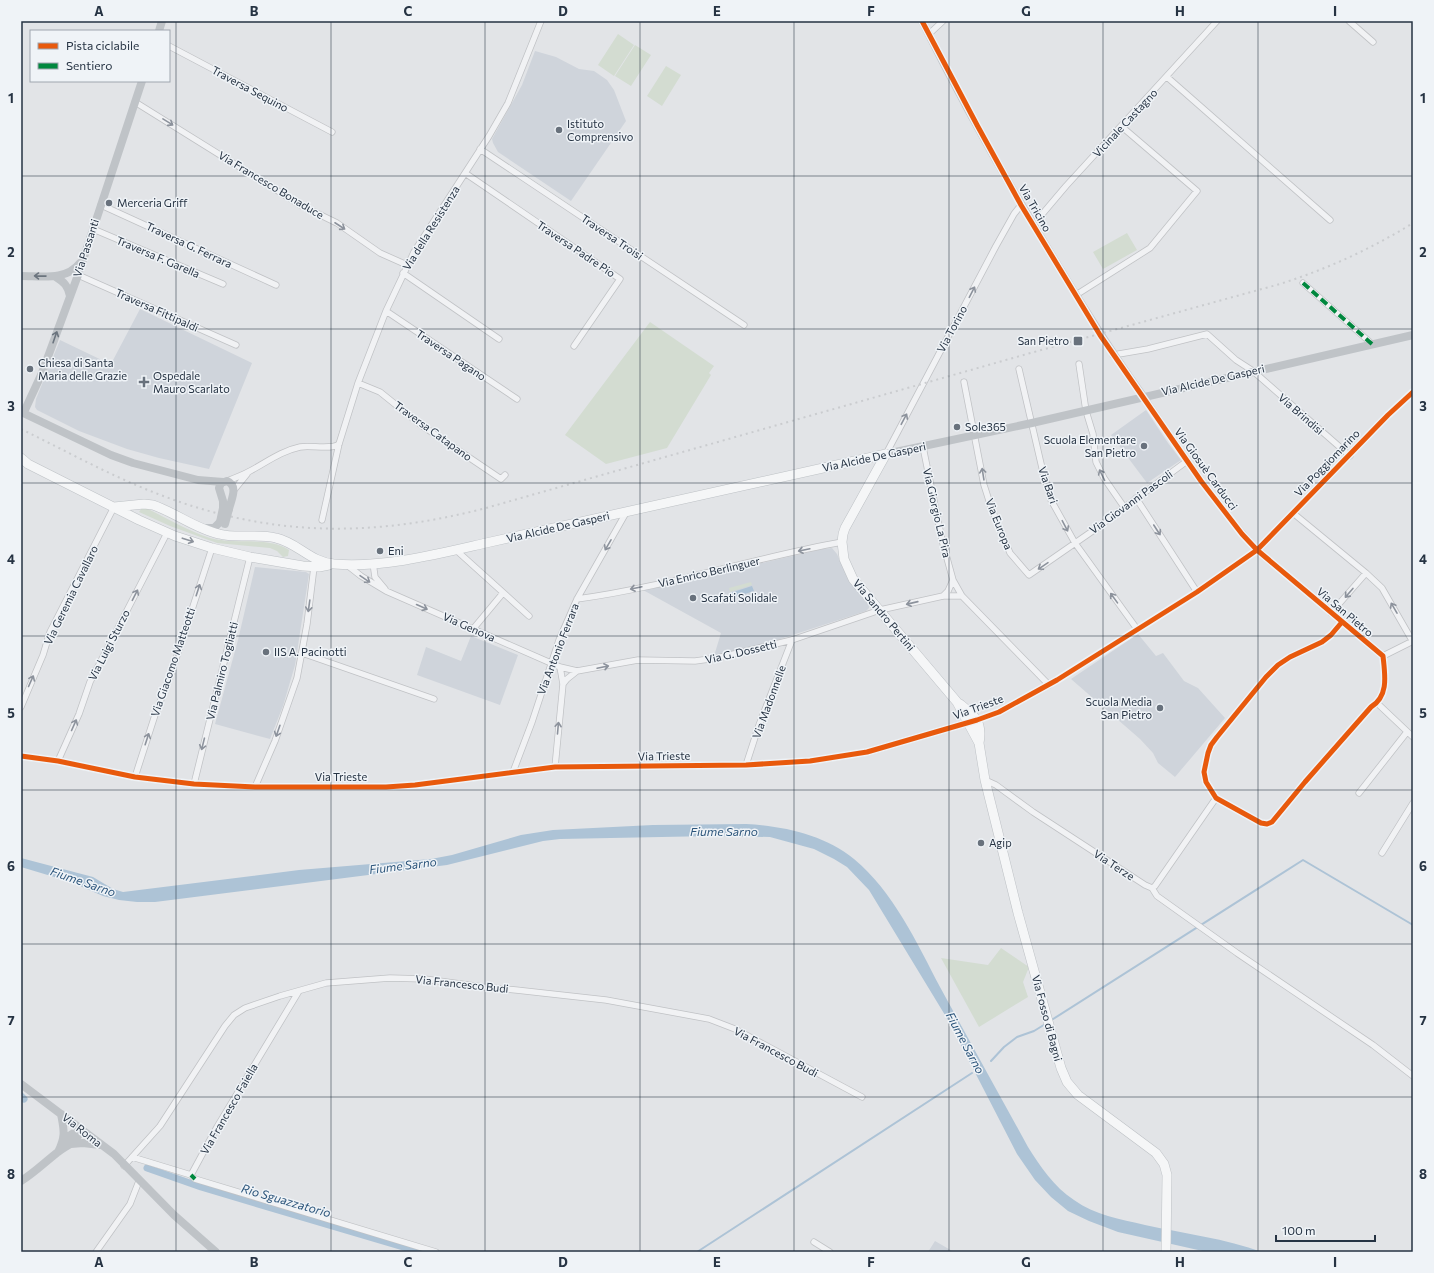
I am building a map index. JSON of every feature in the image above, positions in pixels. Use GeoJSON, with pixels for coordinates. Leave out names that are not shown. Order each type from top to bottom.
{"type":"FeatureCollection","features":[{"type":"Feature","properties":{"kind":"main road","name":"Via Alcide De Gasperi"},"geometry":{"type":"LineString","coordinates":[[23,461],[139,520],[167,532],[212,548],[282,563],[314,567],[333,564],[373,563],[421,557],[886,454]]}},
{"type":"Feature","properties":{"kind":"main road","name":"Via Sandro Pertini"},"geometry":{"type":"LineString","coordinates":[[886,454],[845,528],[842,542],[844,560],[850,574],[957,702],[973,715],[973,721]]}},
{"type":"Feature","properties":{"kind":"main road","name":"Via Alcide De Gasperi"},"geometry":{"type":"LineString","coordinates":[[114,507],[144,504],[161,508],[214,533],[228,536],[265,536],[276,538],[291,544],[312,558],[333,564]]}},
{"type":"Feature","properties":{"kind":"main road"},"geometry":{"type":"LineString","coordinates":[[139,520],[136,516],[135,510],[144,504]]}},
{"type":"Feature","properties":{"kind":"main road"},"geometry":{"type":"LineString","coordinates":[[282,563],[292,560],[295,556],[296,552],[291,544]]}},
{"type":"Feature","properties":{"kind":"main road","name":"Via Fosso di Bagni"},"geometry":{"type":"LineString","coordinates":[[973,721],[979,743],[985,780],[1018,913],[1061,1068],[1072,1089],[1087,1102],[1156,1153],[1160,1158],[1166,1170],[1166,1252]]}},
{"type":"Feature","properties":{"kind":"street","name":"Via della Resistenza"},"geometry":{"type":"LineString","coordinates":[[322,520],[339,444],[358,383],[386,310],[407,265],[508,103],[541,21]]}},
{"type":"Feature","properties":{"kind":"street","name":"Via Tricino"},"geometry":{"type":"LineString","coordinates":[[922,21],[1021,205],[1114,355],[1144,396]]}},
{"type":"Feature","properties":{"kind":"street"},"geometry":{"type":"LineString","coordinates":[[928,34],[943,21]]}},
{"type":"Feature","properties":{"kind":"street","name":"Vicinale Castagno"},"geometry":{"type":"LineString","coordinates":[[1033,225],[1066,186],[1217,21]]}},
{"type":"Feature","properties":{"kind":"street"},"geometry":{"type":"LineString","coordinates":[[1349,21],[1373,42]]}},
{"type":"Feature","properties":{"kind":"street","name":"Traversa Sequino"},"geometry":{"type":"LineString","coordinates":[[170,47],[332,132]]}},
{"type":"Feature","properties":{"kind":"street"},"geometry":{"type":"LineString","coordinates":[[1167,77],[1330,220]]}},
{"type":"Feature","properties":{"kind":"street","name":"Via Passanti"},"geometry":{"type":"LineString","coordinates":[[22,412],[42,373],[78,275],[142,82]]}},
{"type":"Feature","properties":{"kind":"street","name":"Via Francesco Bonaduce"},"geometry":{"type":"LineString","coordinates":[[135,102],[302,206],[337,224],[380,253],[407,265]]}},
{"type":"Feature","properties":{"kind":"street"},"geometry":{"type":"LineString","coordinates":[[1076,295],[1150,248],[1196,191],[1122,126]]}},
{"type":"Feature","properties":{"kind":"street","name":"Traversa Troisi"},"geometry":{"type":"LineString","coordinates":[[480,150],[744,325]]}},
{"type":"Feature","properties":{"kind":"street","name":"Traversa Padre Pio"},"geometry":{"type":"LineString","coordinates":[[465,173],[620,278],[574,346]]}},
{"type":"Feature","properties":{"kind":"street","name":"Traversa G. Ferrara"},"geometry":{"type":"LineString","coordinates":[[101,205],[276,285]]}},
{"type":"Feature","properties":{"kind":"street","name":"Via Torino"},"geometry":{"type":"LineString","coordinates":[[886,454],[1014,214],[1021,205]]}},
{"type":"Feature","properties":{"kind":"street","name":"Traversa F. Garella"},"geometry":{"type":"LineString","coordinates":[[93,229],[223,284]]}},
{"type":"Feature","properties":{"kind":"street"},"geometry":{"type":"LineString","coordinates":[[21,276],[56,277],[72,271],[82,260]]}},
{"type":"Feature","properties":{"kind":"street"},"geometry":{"type":"LineString","coordinates":[[403,273],[499,339]]}},
{"type":"Feature","properties":{"kind":"street","name":"Traversa Fittipaldi"},"geometry":{"type":"LineString","coordinates":[[78,275],[236,345]]}},
{"type":"Feature","properties":{"kind":"street"},"geometry":{"type":"LineString","coordinates":[[56,277],[66,284],[69,289],[70,296]]}},
{"type":"Feature","properties":{"kind":"street"},"geometry":{"type":"LineString","coordinates":[[1303,283],[1372,344]]}},
{"type":"Feature","properties":{"kind":"street","name":"Traversa Pagano"},"geometry":{"type":"LineString","coordinates":[[386,310],[517,399]]}},
{"type":"Feature","properties":{"kind":"street","name":"Via Brindisi"},"geometry":{"type":"LineString","coordinates":[[1114,355],[1148,349],[1207,334],[1236,360],[1253,371],[1350,456]]}},
{"type":"Feature","properties":{"kind":"street","name":"Via Alcide De Gasperi"},"geometry":{"type":"LineString","coordinates":[[886,454],[1086,411],[1144,396],[1413,335]]}},
{"type":"Feature","properties":{"kind":"street"},"geometry":{"type":"LineString","coordinates":[[1079,364],[1086,411],[1093,434],[1096,462],[1104,478],[1124,507]]}},
{"type":"Feature","properties":{"kind":"street","name":"Via Bari"},"geometry":{"type":"LineString","coordinates":[[1019,369],[1051,500],[1075,543],[1137,629]]}},
{"type":"Feature","properties":{"kind":"street"},"geometry":{"type":"LineString","coordinates":[[964,382],[975,436]]}},
{"type":"Feature","properties":{"kind":"street","name":"Traversa Catapano"},"geometry":{"type":"LineString","coordinates":[[358,383],[380,392],[421,425],[502,479],[505,475]]}},
{"type":"Feature","properties":{"kind":"street","name":"Via Poggiomarino"},"geometry":{"type":"LineString","coordinates":[[1257,550],[1350,456],[1388,415],[1413,392]]}},
{"type":"Feature","properties":{"kind":"street","name":"Via Giosuè Carducci"},"geometry":{"type":"LineString","coordinates":[[1144,396],[1201,481],[1242,534],[1257,550]]}},
{"type":"Feature","properties":{"kind":"street"},"geometry":{"type":"LineString","coordinates":[[22,412],[122,459],[198,480],[225,482],[232,484],[234,490]]}},
{"type":"Feature","properties":{"kind":"street","name":"Via Europa"},"geometry":{"type":"LineString","coordinates":[[975,436],[984,485],[1001,533],[1010,553],[1029,575],[1075,543]]}},
{"type":"Feature","properties":{"kind":"street"},"geometry":{"type":"LineString","coordinates":[[226,508],[219,488],[225,482],[250,471],[276,455],[293,449],[311,446],[333,447],[339,444]]}},
{"type":"Feature","properties":{"kind":"street","name":"Via Giorgio La Pira"},"geometry":{"type":"LineString","coordinates":[[922,447],[942,540],[953,580],[962,596],[1049,685]]}},
{"type":"Feature","properties":{"kind":"street","name":"Via Giovanni Pascoli"},"geometry":{"type":"LineString","coordinates":[[1075,543],[1187,461]]}},
{"type":"Feature","properties":{"kind":"street"},"geometry":{"type":"LineString","coordinates":[[242,536],[230,532],[225,528],[223,523],[226,508],[234,490],[250,471]]}},
{"type":"Feature","properties":{"kind":"street"},"geometry":{"type":"LineString","coordinates":[[198,480],[220,494]]}},
{"type":"Feature","properties":{"kind":"street"},"geometry":{"type":"LineString","coordinates":[[1136,498],[1197,592]]}},
{"type":"Feature","properties":{"kind":"street","name":"Via Geremia Cavallaro"},"geometry":{"type":"LineString","coordinates":[[21,707],[50,632],[114,507]]}},
{"type":"Feature","properties":{"kind":"street","name":"Via Antonio Ferrara"},"geometry":{"type":"LineString","coordinates":[[513,772],[559,640],[577,599],[628,511]]}},
{"type":"Feature","properties":{"kind":"street"},"geometry":{"type":"LineString","coordinates":[[1293,513],[1382,588],[1413,642],[1383,656],[1385,686],[1382,698],[1371,707],[1272,822],[1267,824],[1261,823],[1216,798],[1206,782],[1204,772],[1211,745],[1266,677],[1278,665],[1290,657],[1322,642],[1331,635],[1342,622]]}},
{"type":"Feature","properties":{"kind":"street"},"geometry":{"type":"LineString","coordinates":[[201,528],[214,528],[223,523]]}},
{"type":"Feature","properties":{"kind":"street","name":"Via Luigi Sturzo"},"geometry":{"type":"LineString","coordinates":[[58,761],[90,682],[167,532]]}},
{"type":"Feature","properties":{"kind":"street","name":"Via Enrico Berlinguer"},"geometry":{"type":"LineString","coordinates":[[577,599],[605,595],[842,542]]}},
{"type":"Feature","properties":{"kind":"street","name":"Via Giacomo Matteotti"},"geometry":{"type":"LineString","coordinates":[[135,776],[155,715],[173,668],[212,548]]}},
{"type":"Feature","properties":{"kind":"street"},"geometry":{"type":"LineString","coordinates":[[456,550],[529,616]]}},
{"type":"Feature","properties":{"kind":"street","name":"Via Trieste"},"geometry":{"type":"LineString","coordinates":[[21,756],[58,761],[135,776],[194,784],[255,787],[415,785],[555,767],[746,765],[810,761],[867,752],[973,721],[1016,703],[1049,685],[1197,592],[1257,550]]}},
{"type":"Feature","properties":{"kind":"street","name":"Via San Pietro"},"geometry":{"type":"LineString","coordinates":[[1257,550],[1383,656]]}},
{"type":"Feature","properties":{"kind":"street","name":"Via Palmiro Togliatti"},"geometry":{"type":"LineString","coordinates":[[194,784],[250,557]]}},
{"type":"Feature","properties":{"kind":"street"},"geometry":{"type":"LineString","coordinates":[[373,563],[375,577],[386,591]]}},
{"type":"Feature","properties":{"kind":"street","name":"Via Genova"},"geometry":{"type":"LineString","coordinates":[[345,564],[361,576],[386,591],[552,663]]}},
{"type":"Feature","properties":{"kind":"street"},"geometry":{"type":"LineString","coordinates":[[255,787],[275,742],[294,685],[302,653],[314,567]]}},
{"type":"Feature","properties":{"kind":"street"},"geometry":{"type":"LineString","coordinates":[[1331,613],[1366,573]]}},
{"type":"Feature","properties":{"kind":"street"},"geometry":{"type":"LineString","coordinates":[[943,596],[948,591],[953,580]]}},
{"type":"Feature","properties":{"kind":"street"},"geometry":{"type":"LineString","coordinates":[[473,629],[503,593]]}},
{"type":"Feature","properties":{"kind":"street"},"geometry":{"type":"LineString","coordinates":[[943,596],[962,596]]}},
{"type":"Feature","properties":{"kind":"street","name":"Via G. Dossetti"},"geometry":{"type":"LineString","coordinates":[[552,663],[560,667],[577,671],[638,660],[706,660],[792,640],[880,610],[943,596]]}},
{"type":"Feature","properties":{"kind":"street","name":"Via Madonnelle"},"geometry":{"type":"LineString","coordinates":[[746,765],[759,725],[792,640]]}},
{"type":"Feature","properties":{"kind":"street"},"geometry":{"type":"LineString","coordinates":[[302,653],[434,699]]}},
{"type":"Feature","properties":{"kind":"street"},"geometry":{"type":"LineString","coordinates":[[555,767],[563,684],[560,667]]}},
{"type":"Feature","properties":{"kind":"street"},"geometry":{"type":"LineString","coordinates":[[563,684],[577,671]]}},
{"type":"Feature","properties":{"kind":"street"},"geometry":{"type":"LineString","coordinates":[[1377,703],[1413,737]]}},
{"type":"Feature","properties":{"kind":"street"},"geometry":{"type":"LineString","coordinates":[[1359,793],[1407,732]]}},
{"type":"Feature","properties":{"kind":"street","name":"Via Terze"},"geometry":{"type":"LineString","coordinates":[[985,780],[996,785],[1033,812],[1148,887],[1152,888],[1157,896],[1373,1045],[1413,1076]]}},
{"type":"Feature","properties":{"kind":"street"},"geometry":{"type":"LineString","coordinates":[[1152,888],[1155,886],[1216,798]]}},
{"type":"Feature","properties":{"kind":"street"},"geometry":{"type":"LineString","coordinates":[[1382,853],[1413,803]]}},
{"type":"Feature","properties":{"kind":"street","name":"Via Francesco Budi"},"geometry":{"type":"LineString","coordinates":[[124,1166],[160,1126],[200,1066],[224,1026],[234,1015],[245,1008],[299,990],[326,983],[358,980],[390,978],[425,979],[483,987],[606,1000],[709,1019],[735,1029],[862,1097]]}},
{"type":"Feature","properties":{"kind":"street","name":"Via Francesco Faiella"},"geometry":{"type":"LineString","coordinates":[[193,1177],[217,1127],[299,990]]}},
{"type":"Feature","properties":{"kind":"street","name":"Via Roma"},"geometry":{"type":"LineString","coordinates":[[21,1084],[101,1145],[174,1215],[216,1252]]}},
{"type":"Feature","properties":{"kind":"street"},"geometry":{"type":"LineString","coordinates":[[58,1152],[63,1141],[64,1128],[61,1114]]}},
{"type":"Feature","properties":{"kind":"street"},"geometry":{"type":"LineString","coordinates":[[63,1141],[72,1134],[81,1130]]}},
{"type":"Feature","properties":{"kind":"street"},"geometry":{"type":"LineString","coordinates":[[21,1182],[78,1138],[81,1130]]}},
{"type":"Feature","properties":{"kind":"street"},"geometry":{"type":"LineString","coordinates":[[71,1144],[83,1143],[101,1145]]}},
{"type":"Feature","properties":{"kind":"street"},"geometry":{"type":"LineString","coordinates":[[132,1157],[436,1252]]}},
{"type":"Feature","properties":{"kind":"street"},"geometry":{"type":"LineString","coordinates":[[96,1252],[130,1204],[139,1180]]}},
{"type":"Feature","properties":{"kind":"street"},"geometry":{"type":"LineString","coordinates":[[814,1242],[830,1252]]}},
{"type":"Feature","properties":{"kind":"shaded area"},"geometry":{"type":"Polygon","coordinates":[[[618,34],[634,45],[614,76],[598,65],[618,34]]]}},
{"type":"Feature","properties":{"kind":"shaded area"},"geometry":{"type":"Polygon","coordinates":[[[635,45],[651,55],[631,86],[615,76],[635,45]]]}},
{"type":"Feature","properties":{"kind":"shaded area","name":"Istituto Comprensivo"},"geometry":{"type":"Polygon","coordinates":[[[535,51],[556,57],[579,69],[594,71],[607,80],[614,90],[626,121],[571,201],[498,152],[492,139],[522,85],[535,51]]]}},
{"type":"Feature","properties":{"kind":"shaded area"},"geometry":{"type":"Polygon","coordinates":[[[666,66],[681,75],[662,106],[647,96],[666,66]]]}},
{"type":"Feature","properties":{"kind":"shaded area"},"geometry":{"type":"Polygon","coordinates":[[[1127,233],[1137,250],[1103,269],[1093,252],[1127,233]]]}},
{"type":"Feature","properties":{"kind":"shaded area","name":"Ospedale Mauro Scarlato"},"geometry":{"type":"Polygon","coordinates":[[[140,309],[252,363],[209,469],[127,449],[79,431],[37,410],[35,407],[36,399],[60,340],[110,364],[140,309]]]}},
{"type":"Feature","properties":{"kind":"shaded area"},"geometry":{"type":"Polygon","coordinates":[[[650,322],[714,366],[709,373],[711,375],[667,448],[606,464],[565,435],[650,322]]]}},
{"type":"Feature","properties":{"kind":"shaded area","name":"Scuola Elementare San Pietro"},"geometry":{"type":"Polygon","coordinates":[[[1146,410],[1181,460],[1147,483],[1111,435],[1146,410]]]}},
{"type":"Feature","properties":{"kind":"shaded area"},"geometry":{"type":"Polygon","coordinates":[[[142,508],[148,509],[210,538],[230,541],[272,543],[289,550],[288,556],[283,557],[277,551],[270,548],[217,543],[170,526],[139,512],[142,508]]]}},
{"type":"Feature","properties":{"kind":"shaded area"},"geometry":{"type":"Polygon","coordinates":[[[832,548],[837,554],[845,572],[869,604],[869,608],[866,611],[771,642],[733,652],[714,656],[721,633],[643,590],[823,549],[832,548]]]}},
{"type":"Feature","properties":{"kind":"shaded area","name":"IIS A. Pacinotti"},"geometry":{"type":"Polygon","coordinates":[[[255,567],[306,572],[309,574],[295,665],[283,706],[270,739],[215,724],[238,640],[255,567]]]}},
{"type":"Feature","properties":{"kind":"shaded area"},"geometry":{"type":"Polygon","coordinates":[[[751,582],[752,585],[730,592],[729,588],[751,582]]]}},
{"type":"Feature","properties":{"kind":"shaded area","name":"Scuola Media San Pietro"},"geometry":{"type":"Polygon","coordinates":[[[1138,634],[1156,656],[1163,653],[1184,681],[1198,688],[1225,718],[1175,777],[1158,763],[1153,753],[1140,739],[1071,679],[1138,634]]]}},
{"type":"Feature","properties":{"kind":"shaded area"},"geometry":{"type":"Polygon","coordinates":[[[471,636],[518,655],[500,705],[417,675],[426,647],[461,661],[471,636]]]}},
{"type":"Feature","properties":{"kind":"shaded area"},"geometry":{"type":"Polygon","coordinates":[[[1001,948],[1029,967],[1023,982],[1028,997],[979,1027],[941,958],[988,965],[1001,948]]]}},
{"type":"Feature","properties":{"kind":"shaded area"},"geometry":{"type":"Polygon","coordinates":[[[935,1241],[954,1252],[928,1252],[935,1241]]]}},
{"type":"Feature","properties":{"kind":"water"},"geometry":{"type":"Polygon","coordinates":[[[752,586],[754,591],[732,598],[730,593],[752,586]]]}},
{"type":"Feature","properties":{"kind":"water","name":"Fiume Sarno"},"geometry":{"type":"Polygon","coordinates":[[[746,824],[774,827],[803,833],[817,838],[843,851],[854,859],[881,886],[903,918],[1028,1147],[1048,1176],[1067,1195],[1082,1205],[1108,1216],[1219,1240],[1262,1252],[1207,1252],[1118,1232],[1068,1211],[1051,1197],[1035,1180],[1017,1154],[948,1020],[869,890],[847,867],[814,849],[770,837],[712,836],[560,839],[543,841],[447,865],[155,902],[119,900],[103,896],[71,882],[21,867],[21,858],[93,877],[113,889],[123,892],[299,870],[431,859],[452,855],[521,835],[553,830],[653,825],[746,824]]]}},
{"type":"Feature","properties":{"kind":"waterway"},"geometry":{"type":"LineString","coordinates":[[1050,1021],[1303,860],[1413,925]]}},
{"type":"Feature","properties":{"kind":"waterway"},"geometry":{"type":"LineString","coordinates":[[991,1061],[1004,1047],[1017,1037],[1034,1031],[1047,1023]]}},
{"type":"Feature","properties":{"kind":"waterway"},"geometry":{"type":"LineString","coordinates":[[697,1252],[972,1073]]}},
{"type":"Feature","properties":{"kind":"waterway","name":"Rio Sguazzatorio"},"geometry":{"type":"LineString","coordinates":[[21,1096],[24,1099]]}},
{"type":"Feature","properties":{"kind":"waterway","name":"Rio Sguazzatorio"},"geometry":{"type":"LineString","coordinates":[[147,1168],[201,1187],[420,1252]]}},
{"type":"Feature","properties":{"kind":"railway"},"geometry":{"type":"LineString","coordinates":[[21,429],[140,487],[199,508],[240,519],[280,525],[320,528],[361,528],[402,525],[443,518],[486,508],[1034,352],[1280,284],[1315,272],[1348,258],[1413,223]]}},
{"type":"Feature","properties":{"kind":"marked path"},"geometry":{"type":"LineString","coordinates":[[1303,283],[1372,344]]}},
{"type":"Feature","properties":{"kind":"marked path"},"geometry":{"type":"LineString","coordinates":[[191,1175],[195,1179]]}},
{"type":"Feature","properties":{"kind":"cycle path"},"geometry":{"type":"LineString","coordinates":[[922,21],[1021,205],[1100,335],[1201,481],[1242,534],[1257,550],[1383,656],[1385,678],[1381,697],[1305,782],[1272,822],[1267,824],[1261,823],[1216,798],[1206,782],[1204,772],[1211,745],[1266,677],[1278,665],[1290,657],[1322,642],[1331,635],[1342,622]]}},
{"type":"Feature","properties":{"kind":"cycle path"},"geometry":{"type":"LineString","coordinates":[[21,756],[58,761],[135,777],[194,784],[255,787],[386,787],[415,785],[555,767],[746,765],[810,761],[867,752],[977,720],[999,712],[1057,680],[1197,592],[1257,550],[1388,415],[1413,392]]}},
{"type":"Feature","properties":{"kind":"place","name":"Istituto Comprensivo"},"geometry":{"type":"Point","coordinates":[559,130]}},
{"type":"Feature","properties":{"kind":"place","name":"Merceria Griff"},"geometry":{"type":"Point","coordinates":[109,203]}},
{"type":"Feature","properties":{"kind":"place","name":"San Pietro"},"geometry":{"type":"Point","coordinates":[1078,341]}},
{"type":"Feature","properties":{"kind":"place","name":"Chiesa di Santa Maria delle Grazie"},"geometry":{"type":"Point","coordinates":[30,369]}},
{"type":"Feature","properties":{"kind":"place","name":"Ospedale Mauro Scarlato"},"geometry":{"type":"Point","coordinates":[144,382]}},
{"type":"Feature","properties":{"kind":"place","name":"Sole365"},"geometry":{"type":"Point","coordinates":[957,427]}},
{"type":"Feature","properties":{"kind":"place","name":"Scuola Elementare San Pietro"},"geometry":{"type":"Point","coordinates":[1144,446]}},
{"type":"Feature","properties":{"kind":"place","name":"Eni"},"geometry":{"type":"Point","coordinates":[380,551]}},
{"type":"Feature","properties":{"kind":"place","name":"Scafati Solidale"},"geometry":{"type":"Point","coordinates":[693,598]}},
{"type":"Feature","properties":{"kind":"place","name":"IIS A. Pacinotti"},"geometry":{"type":"Point","coordinates":[266,652]}},
{"type":"Feature","properties":{"kind":"place","name":"Scuola Media San Pietro"},"geometry":{"type":"Point","coordinates":[1160,708]}},
{"type":"Feature","properties":{"kind":"place","name":"Agip"},"geometry":{"type":"Point","coordinates":[981,843]}}]}
